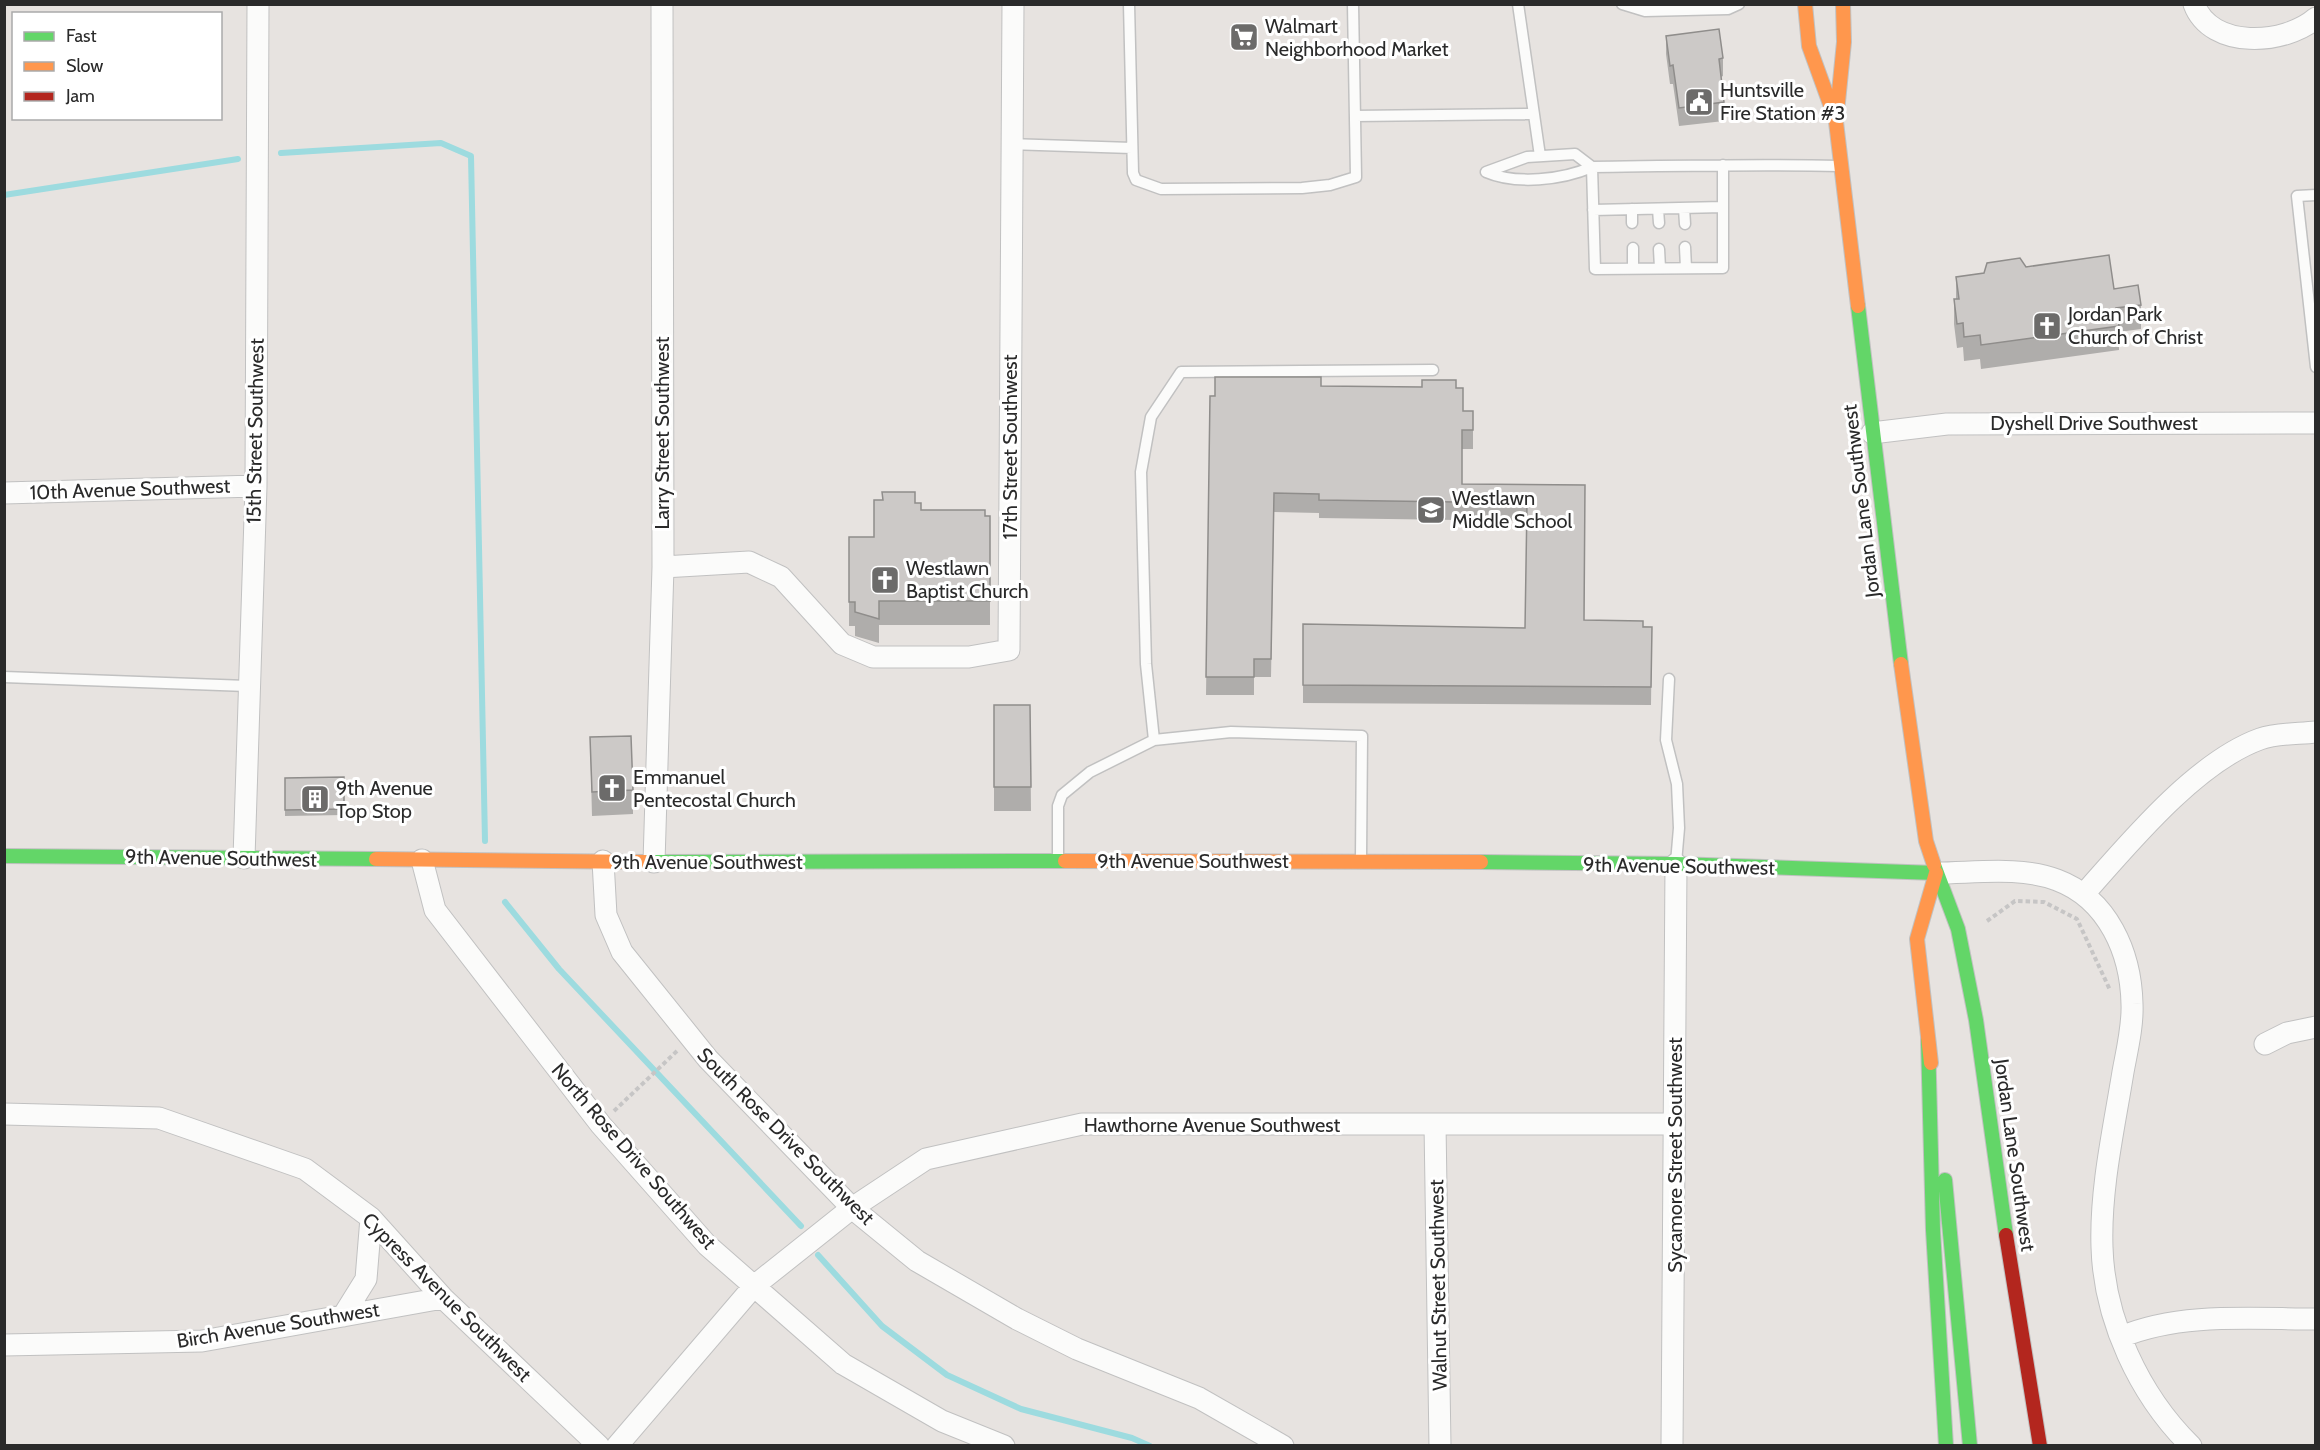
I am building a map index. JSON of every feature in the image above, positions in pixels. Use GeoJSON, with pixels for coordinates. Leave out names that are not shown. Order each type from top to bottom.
{"type":"FeatureCollection","features":[{"type":"Feature","properties":{"kind":"main road","name":"Jordan Lane Southwest"},"geometry":{"type":"LineString","coordinates":[[1805,4],[1809,46],[1836,122]]}},
{"type":"Feature","properties":{"kind":"main road","name":"Jordan Lane Southwest"},"geometry":{"type":"LineString","coordinates":[[1843,4],[1844,42],[1836,122],[1908,723],[1926,841],[1958,929],[1976,1020],[2003,1220],[2040,1446]]}},
{"type":"Feature","properties":{"kind":"main road","name":"9th Avenue Southwest"},"geometry":{"type":"LineString","coordinates":[[4,856],[654,862],[1361,861],[1676,864],[1936,873]]}},
{"type":"Feature","properties":{"kind":"main road"},"geometry":{"type":"LineString","coordinates":[[1936,873],[1917,939],[1950,1223],[1970,1446]]}},
{"type":"Feature","properties":{"kind":"main road"},"geometry":{"type":"LineString","coordinates":[[1928,1040],[1933,1230],[1946,1446]]}},
{"type":"Feature","properties":{"kind":"street","name":"15th Street Southwest"},"geometry":{"type":"LineString","coordinates":[[244,858],[256,486],[258,4]]}},
{"type":"Feature","properties":{"kind":"street","name":"Larry Street Southwest"},"geometry":{"type":"LineString","coordinates":[[654,862],[663,567],[662,4]]}},
{"type":"Feature","properties":{"kind":"street","name":"17th Street Southwest"},"geometry":{"type":"LineString","coordinates":[[663,567],[749,562],[781,577],[842,644],[873,657],[969,657],[1009,650],[1013,4]]}},
{"type":"Feature","properties":{"kind":"street"},"geometry":{"type":"LineString","coordinates":[[2194,4],[2206,24],[2217,30],[2243,37],[2283,35],[2302,28],[2316,18]]}},
{"type":"Feature","properties":{"kind":"street","name":"Dyshell Drive Southwest"},"geometry":{"type":"LineString","coordinates":[[1872,433],[1947,424],[2316,423]]}},
{"type":"Feature","properties":{"kind":"street","name":"10th Avenue Southwest"},"geometry":{"type":"LineString","coordinates":[[4,493],[256,486]]}},
{"type":"Feature","properties":{"kind":"street"},"geometry":{"type":"LineString","coordinates":[[2084,894],[2146,825],[2213,765],[2261,738],[2316,732]]}},
{"type":"Feature","properties":{"kind":"street","name":"North Rose Drive Southwest"},"geometry":{"type":"LineString","coordinates":[[422,860],[435,910],[601,1125],[706,1245],[843,1364],[942,1421],[1004,1446]]}},
{"type":"Feature","properties":{"kind":"street","name":"South Rose Drive Southwest"},"geometry":{"type":"LineString","coordinates":[[603,861],[606,915],[622,952],[708,1059],[852,1208],[917,1261],[1017,1319],[1077,1349],[1199,1398],[1283,1446]]}},
{"type":"Feature","properties":{"kind":"street","name":"Sycamore Street Southwest"},"geometry":{"type":"LineString","coordinates":[[1672,1446],[1676,864]]}},
{"type":"Feature","properties":{"kind":"street","name":"9th Avenue Southwest"},"geometry":{"type":"LineString","coordinates":[[1936,873],[2035,874],[2058,880],[2084,894],[2106,917],[2115,933],[2122,949],[2131,988],[2132,1018],[2102,1229],[2105,1275],[2121,1337],[2147,1390],[2191,1446]]}},
{"type":"Feature","properties":{"kind":"street"},"geometry":{"type":"LineString","coordinates":[[2265,1044],[2286,1033],[2316,1028]]}},
{"type":"Feature","properties":{"kind":"street","name":"Cypress Avenue Southwest"},"geometry":{"type":"LineString","coordinates":[[4,1114],[159,1118],[305,1169],[371,1218],[443,1298],[599,1446]]}},
{"type":"Feature","properties":{"kind":"street","name":"Hawthorne Avenue Southwest"},"geometry":{"type":"LineString","coordinates":[[617,1446],[754,1286],[852,1208],[926,1159],[1082,1124],[1674,1124]]}},
{"type":"Feature","properties":{"kind":"street","name":"Walnut Street Southwest"},"geometry":{"type":"LineString","coordinates":[[1436,1124],[1440,1446]]}},
{"type":"Feature","properties":{"kind":"street"},"geometry":{"type":"LineString","coordinates":[[343,1316],[366,1279],[371,1218]]}},
{"type":"Feature","properties":{"kind":"street","name":"Birch Avenue Southwest"},"geometry":{"type":"LineString","coordinates":[[4,1345],[202,1341],[443,1298]]}},
{"type":"Feature","properties":{"kind":"street"},"geometry":{"type":"LineString","coordinates":[[2121,1337],[2153,1326],[2181,1323],[2316,1319]]}},
{"type":"Feature","properties":{"kind":"lane"},"geometry":{"type":"LineString","coordinates":[[1130,4],[1132,147],[1136,180],[1154,189],[1302,188],[1330,185],[1356,177],[1353,4]]}},
{"type":"Feature","properties":{"kind":"lane"},"geometry":{"type":"LineString","coordinates":[[1518,4],[1540,156]]}},
{"type":"Feature","properties":{"kind":"lane"},"geometry":{"type":"LineString","coordinates":[[1622,4],[1645,11],[1728,9],[1739,4]]}},
{"type":"Feature","properties":{"kind":"lane"},"geometry":{"type":"LineString","coordinates":[[1355,116],[1534,114]]}},
{"type":"Feature","properties":{"kind":"lane"},"geometry":{"type":"LineString","coordinates":[[1011,144],[1132,147]]}},
{"type":"Feature","properties":{"kind":"lane"},"geometry":{"type":"LineString","coordinates":[[1592,167],[1575,154],[1527,157],[1485,172],[1500,178],[1531,178],[1574,175],[1592,167],[1841,166]]}},
{"type":"Feature","properties":{"kind":"lane"},"geometry":{"type":"LineString","coordinates":[[1592,167],[1595,269],[1724,268],[1723,165]]}},
{"type":"Feature","properties":{"kind":"lane"},"geometry":{"type":"LineString","coordinates":[[2316,195],[2297,196],[2316,366]]}},
{"type":"Feature","properties":{"kind":"lane"},"geometry":{"type":"LineString","coordinates":[[1593,210],[1723,207]]}},
{"type":"Feature","properties":{"kind":"lane"},"geometry":{"type":"LineString","coordinates":[[1684,208],[1685,224]]}},
{"type":"Feature","properties":{"kind":"lane"},"geometry":{"type":"LineString","coordinates":[[1632,209],[1632,223]]}},
{"type":"Feature","properties":{"kind":"lane"},"geometry":{"type":"LineString","coordinates":[[1658,209],[1659,223]]}},
{"type":"Feature","properties":{"kind":"lane"},"geometry":{"type":"LineString","coordinates":[[1685,247],[1686,268]]}},
{"type":"Feature","properties":{"kind":"lane"},"geometry":{"type":"LineString","coordinates":[[1633,248],[1633,268]]}},
{"type":"Feature","properties":{"kind":"lane"},"geometry":{"type":"LineString","coordinates":[[1659,249],[1660,268]]}},
{"type":"Feature","properties":{"kind":"lane"},"geometry":{"type":"LineString","coordinates":[[1154,740],[1146,664],[1141,472],[1151,417],[1181,372],[1434,370]]}},
{"type":"Feature","properties":{"kind":"lane"},"geometry":{"type":"LineString","coordinates":[[4,677],[248,686]]}},
{"type":"Feature","properties":{"kind":"lane"},"geometry":{"type":"LineString","coordinates":[[1669,679],[1666,740],[1677,784],[1679,828],[1676,864]]}},
{"type":"Feature","properties":{"kind":"lane"},"geometry":{"type":"LineString","coordinates":[[1058,861],[1059,806],[1062,795],[1090,771],[1154,740],[1231,732],[1362,735],[1361,861]]}},
{"type":"Feature","properties":{"kind":"path"},"geometry":{"type":"LineString","coordinates":[[601,1125],[665,1062]]}},
{"type":"Feature","properties":{"kind":"building","name":"Huntsville Fire Station #3"},"geometry":{"type":"Polygon","coordinates":[[[1719,29],[1723,58],[1719,59],[1724,102],[1679,108],[1666,36],[1719,29]]]}},
{"type":"Feature","properties":{"kind":"building","name":"Jordan Park Church of Christ"},"geometry":{"type":"Polygon","coordinates":[[[2109,255],[2114,289],[2138,285],[2141,305],[2116,308],[2119,326],[1981,345],[1980,335],[1964,337],[1963,323],[1957,324],[1954,299],[1959,299],[1956,277],[1984,273],[1987,263],[2020,258],[2026,267],[2109,255]]]}},
{"type":"Feature","properties":{"kind":"building"},"geometry":{"type":"Polygon","coordinates":[[[1215,377],[1321,377],[1321,386],[1422,387],[1422,380],[1456,380],[1456,388],[1463,388],[1463,411],[1473,411],[1473,430],[1462,430],[1462,484],[1585,485],[1584,620],[1643,621],[1643,627],[1652,627],[1651,687],[1303,685],[1303,624],[1525,628],[1527,503],[1319,500],[1319,494],[1274,493],[1271,659],[1254,659],[1254,677],[1206,677],[1210,396],[1215,396],[1215,377]]]}},
{"type":"Feature","properties":{"kind":"building","name":"Westlawn Baptist Church"},"geometry":{"type":"Polygon","coordinates":[[[882,492],[915,492],[915,503],[921,503],[921,510],[985,510],[985,516],[990,516],[990,601],[879,601],[879,619],[855,612],[855,602],[849,602],[849,537],[874,537],[874,500],[883,500],[882,492]]]}},
{"type":"Feature","properties":{"kind":"building"},"geometry":{"type":"Polygon","coordinates":[[[994,705],[1030,705],[1031,787],[994,787],[994,705]]]}},
{"type":"Feature","properties":{"kind":"building"},"geometry":{"type":"Polygon","coordinates":[[[631,736],[633,790],[592,792],[590,737],[631,736]]]}},
{"type":"Feature","properties":{"kind":"building","name":"9th Avenue Top Stop"},"geometry":{"type":"Polygon","coordinates":[[[344,777],[344,809],[285,810],[285,778],[344,777]]]}},
{"type":"Feature","properties":{"kind":"waterway"},"geometry":{"type":"LineString","coordinates":[[281,153],[441,143],[471,156],[485,841]]}},
{"type":"Feature","properties":{"kind":"waterway"},"geometry":{"type":"LineString","coordinates":[[4,195],[238,159]]}},
{"type":"Feature","properties":{"kind":"waterway"},"geometry":{"type":"LineString","coordinates":[[505,902],[559,969],[801,1226]]}},
{"type":"Feature","properties":{"kind":"waterway"},"geometry":{"type":"LineString","coordinates":[[818,1255],[882,1326],[947,1375],[1021,1409],[1132,1438],[1150,1446]]}},
{"type":"Feature","properties":{"kind":"traffic: fast"},"geometry":{"type":"LineString","coordinates":[[1858,306],[1901,664]]}},
{"type":"Feature","properties":{"kind":"traffic: fast"},"geometry":{"type":"LineString","coordinates":[[4,856],[376,859]]}},
{"type":"Feature","properties":{"kind":"traffic: fast"},"geometry":{"type":"LineString","coordinates":[[645,862],[1065,861]]}},
{"type":"Feature","properties":{"kind":"traffic: fast"},"geometry":{"type":"LineString","coordinates":[[1481,862],[1676,864],[1936,873]]}},
{"type":"Feature","properties":{"kind":"traffic: fast"},"geometry":{"type":"LineString","coordinates":[[1934,865],[1958,929],[1976,1020],[2006,1235]]}},
{"type":"Feature","properties":{"kind":"traffic: fast"},"geometry":{"type":"LineString","coordinates":[[1928,1040],[1933,1230],[1946,1446]]}},
{"type":"Feature","properties":{"kind":"traffic: fast"},"geometry":{"type":"LineString","coordinates":[[1945,1180],[1970,1446]]}},
{"type":"Feature","properties":{"kind":"traffic: slow"},"geometry":{"type":"LineString","coordinates":[[1805,4],[1809,46],[1834,115]]}},
{"type":"Feature","properties":{"kind":"traffic: slow"},"geometry":{"type":"LineString","coordinates":[[1843,4],[1844,42],[1836,122],[1858,306]]}},
{"type":"Feature","properties":{"kind":"traffic: slow"},"geometry":{"type":"LineString","coordinates":[[1901,664],[1926,841],[1934,865]]}},
{"type":"Feature","properties":{"kind":"traffic: slow"},"geometry":{"type":"LineString","coordinates":[[376,859],[645,862]]}},
{"type":"Feature","properties":{"kind":"traffic: slow"},"geometry":{"type":"LineString","coordinates":[[1065,861],[1481,862]]}},
{"type":"Feature","properties":{"kind":"traffic: slow"},"geometry":{"type":"LineString","coordinates":[[1931,1063],[1917,939],[1936,873]]}},
{"type":"Feature","properties":{"kind":"traffic: jam"},"geometry":{"type":"LineString","coordinates":[[2006,1235],[2040,1446]]}},
{"type":"Feature","properties":{"kind":"place","name":"Walmart Neighborhood Market"},"geometry":{"type":"Point","coordinates":[1244,37]}},
{"type":"Feature","properties":{"kind":"place","name":"Huntsville Fire Station #3"},"geometry":{"type":"Point","coordinates":[1699,102]}},
{"type":"Feature","properties":{"kind":"place","name":"Jordan Park Church of Christ"},"geometry":{"type":"Point","coordinates":[2047,326]}},
{"type":"Feature","properties":{"kind":"place","name":"Westlawn Middle School"},"geometry":{"type":"Point","coordinates":[1431,510]}},
{"type":"Feature","properties":{"kind":"place","name":"Westlawn Baptist Church"},"geometry":{"type":"Point","coordinates":[885,580]}},
{"type":"Feature","properties":{"kind":"place","name":"Emmanuel Pentecostal Church"},"geometry":{"type":"Point","coordinates":[612,788]}},
{"type":"Feature","properties":{"kind":"place","name":"9th Avenue Top Stop"},"geometry":{"type":"Point","coordinates":[315,799]}}]}
